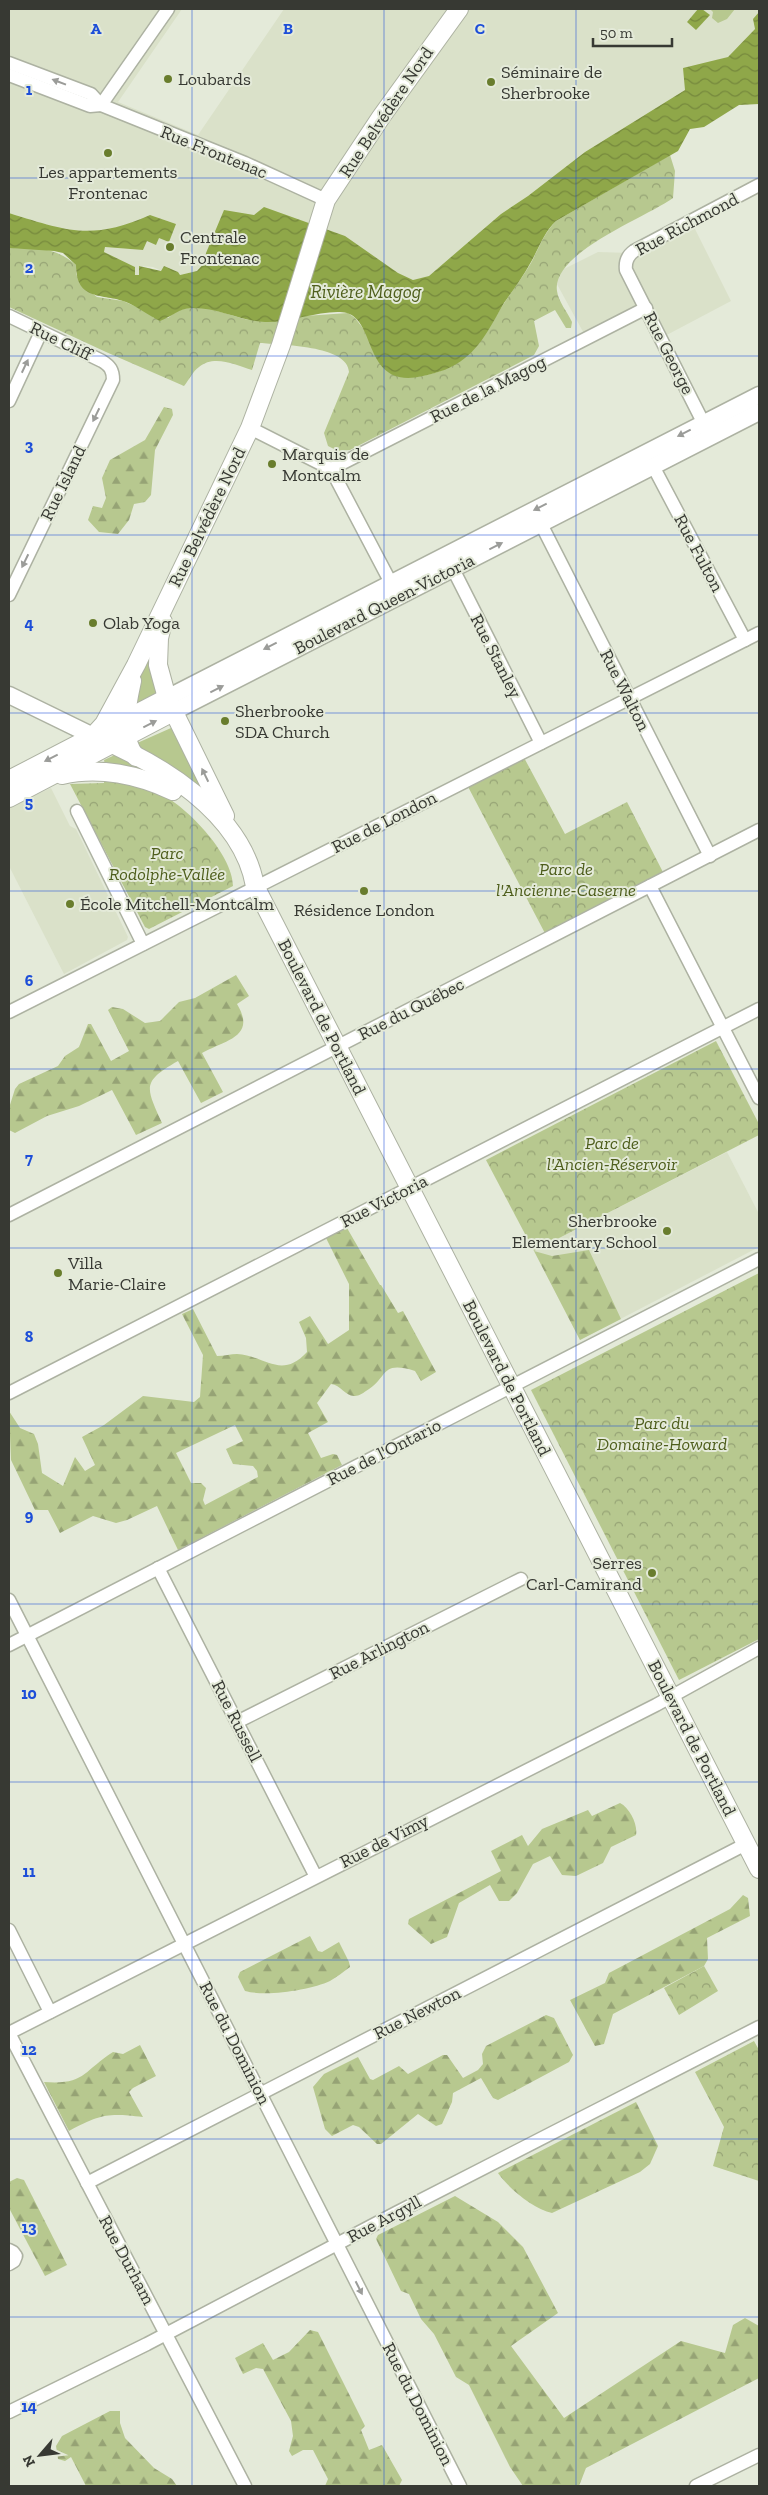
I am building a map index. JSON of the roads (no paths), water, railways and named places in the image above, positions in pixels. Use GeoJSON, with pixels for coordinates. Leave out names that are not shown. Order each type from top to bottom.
{"type":"FeatureCollection","features":[{"type":"Feature","properties":{"kind":"main road","name":"Rue Belvédère Nord"},"geometry":{"type":"LineString","coordinates":[[94,736],[104,724],[136,664],[250,428],[281,345],[326,200],[381,117],[458,9]]}},
{"type":"Feature","properties":{"kind":"main road"},"geometry":{"type":"LineString","coordinates":[[168,600],[158,652],[158,665],[170,705],[242,851]]}},
{"type":"Feature","properties":{"kind":"main road"},"geometry":{"type":"LineString","coordinates":[[124,737],[136,664]]}},
{"type":"Feature","properties":{"kind":"main road","name":"Boulevard Queen-Victoria"},"geometry":{"type":"LineString","coordinates":[[9,798],[124,737],[170,705]]}},
{"type":"Feature","properties":{"kind":"main road","name":"Boulevard Queen-Victoria"},"geometry":{"type":"LineString","coordinates":[[9,780],[94,736],[124,737]]}},
{"type":"Feature","properties":{"kind":"main road","name":"Boulevard de Portland"},"geometry":{"type":"LineString","coordinates":[[94,736],[124,737],[203,801],[224,824],[242,851],[252,871],[255,886],[759,1869]]}},
{"type":"Feature","properties":{"kind":"main road","name":"Boulevard de Portland"},"geometry":{"type":"LineString","coordinates":[[124,737],[173,791],[212,825],[244,876],[255,886]]}},
{"type":"Feature","properties":{"kind":"main road"},"geometry":{"type":"LineString","coordinates":[[38,782],[70,773],[100,772],[139,778],[173,791]]}},
{"type":"Feature","properties":{"kind":"street"},"geometry":{"type":"LineString","coordinates":[[101,105],[168,9]]}},
{"type":"Feature","properties":{"kind":"street","name":"Rue Frontenac"},"geometry":{"type":"LineString","coordinates":[[9,63],[91,94],[101,105],[245,163],[326,200]]}},
{"type":"Feature","properties":{"kind":"street","name":"Rue Frontenac"},"geometry":{"type":"LineString","coordinates":[[9,74],[90,106],[101,105]]}},
{"type":"Feature","properties":{"kind":"street","name":"Rue Richmond"},"geometry":{"type":"LineString","coordinates":[[626,270],[627,257],[634,251],[759,185]]}},
{"type":"Feature","properties":{"kind":"street","name":"Rue George"},"geometry":{"type":"LineString","coordinates":[[626,270],[707,430]]}},
{"type":"Feature","properties":{"kind":"street","name":"Rue de la Magog"},"geometry":{"type":"LineString","coordinates":[[331,469],[646,308]]}},
{"type":"Feature","properties":{"kind":"street","name":"Rue Cliff"},"geometry":{"type":"LineString","coordinates":[[9,316],[102,361],[112,370]]}},
{"type":"Feature","properties":{"kind":"street"},"geometry":{"type":"LineString","coordinates":[[9,401],[41,332]]}},
{"type":"Feature","properties":{"kind":"street","name":"Rue Island"},"geometry":{"type":"LineString","coordinates":[[9,596],[113,380],[112,370]]}},
{"type":"Feature","properties":{"kind":"street","name":"Boulevard Queen-Victoria"},"geometry":{"type":"LineString","coordinates":[[170,705],[453,569],[653,466],[759,395]]}},
{"type":"Feature","properties":{"kind":"street","name":"Boulevard Queen-Victoria"},"geometry":{"type":"LineString","coordinates":[[170,705],[391,583],[707,430],[759,412]]}},
{"type":"Feature","properties":{"kind":"street"},"geometry":{"type":"LineString","coordinates":[[250,428],[331,469],[391,583]]}},
{"type":"Feature","properties":{"kind":"street","name":"Rue Fulton"},"geometry":{"type":"LineString","coordinates":[[653,466],[745,640]]}},
{"type":"Feature","properties":{"kind":"street","name":"Rue Walton"},"geometry":{"type":"LineString","coordinates":[[541,524],[710,856]]}},
{"type":"Feature","properties":{"kind":"street","name":"Rue Stanley"},"geometry":{"type":"LineString","coordinates":[[453,569],[541,743]]}},
{"type":"Feature","properties":{"kind":"street","name":"Rue de London"},"geometry":{"type":"LineString","coordinates":[[9,1012],[255,886],[759,633]]}},
{"type":"Feature","properties":{"kind":"street"},"geometry":{"type":"LineString","coordinates":[[9,695],[94,736]]}},
{"type":"Feature","properties":{"kind":"street"},"geometry":{"type":"LineString","coordinates":[[77,811],[143,944]]}},
{"type":"Feature","properties":{"kind":"street","name":"Rue du Québec"},"geometry":{"type":"LineString","coordinates":[[9,1215],[759,830]]}},
{"type":"Feature","properties":{"kind":"street"},"geometry":{"type":"LineString","coordinates":[[650,886],[759,1098]]}},
{"type":"Feature","properties":{"kind":"street","name":"Rue Victoria"},"geometry":{"type":"LineString","coordinates":[[9,1393],[759,1009]]}},
{"type":"Feature","properties":{"kind":"street","name":"Rue de l'Ontario"},"geometry":{"type":"LineString","coordinates":[[9,1645],[759,1259]]}},
{"type":"Feature","properties":{"kind":"street","name":"Rue Russell"},"geometry":{"type":"LineString","coordinates":[[158,1568],[315,1876]]}},
{"type":"Feature","properties":{"kind":"street","name":"Rue Arlington"},"geometry":{"type":"LineString","coordinates":[[237,1722],[521,1579]]}},
{"type":"Feature","properties":{"kind":"street","name":"Rue du Dominion"},"geometry":{"type":"LineString","coordinates":[[9,1600],[460,2486]]}},
{"type":"Feature","properties":{"kind":"street","name":"Rue de Vimy"},"geometry":{"type":"LineString","coordinates":[[9,2033],[670,1696],[759,1648]]}},
{"type":"Feature","properties":{"kind":"street","name":"Rue Newton"},"geometry":{"type":"LineString","coordinates":[[87,2183],[746,1844]]}},
{"type":"Feature","properties":{"kind":"street"},"geometry":{"type":"LineString","coordinates":[[9,1930],[50,2012]]}},
{"type":"Feature","properties":{"kind":"street","name":"Rue Argyll"},"geometry":{"type":"LineString","coordinates":[[9,2412],[166,2334],[759,2027]]}},
{"type":"Feature","properties":{"kind":"street","name":"Rue Durham"},"geometry":{"type":"LineString","coordinates":[[9,2033],[245,2486]]}},
{"type":"Feature","properties":{"kind":"street"},"geometry":{"type":"LineString","coordinates":[[9,2250],[14,2252],[16,2256],[14,2261],[9,2264]]}},
{"type":"Feature","properties":{"kind":"street"},"geometry":{"type":"LineString","coordinates":[[696,2486],[759,2456]]}},
{"type":"Feature","properties":{"kind":"water"},"geometry":{"type":"Polygon","coordinates":[[[698,9],[702,9],[710,15],[696,30],[687,22],[698,9]]]}},
{"type":"Feature","properties":{"kind":"water","name":"Rivière Magog"},"geometry":{"type":"Polygon","coordinates":[[[759,12],[759,104],[739,105],[704,127],[690,129],[678,151],[556,221],[545,235],[528,268],[482,340],[460,362],[440,372],[404,378],[390,373],[380,365],[363,329],[356,319],[347,313],[329,312],[275,322],[265,322],[201,308],[187,308],[160,321],[126,302],[86,291],[77,277],[76,265],[63,253],[9,248],[9,213],[47,225],[79,231],[111,228],[150,215],[176,224],[169,242],[159,238],[156,245],[147,241],[143,250],[105,247],[104,252],[135,267],[135,275],[139,275],[139,266],[161,271],[164,266],[178,272],[180,275],[197,271],[205,262],[206,253],[224,210],[254,215],[264,207],[345,236],[398,273],[413,280],[429,276],[501,214],[528,196],[585,152],[685,90],[683,68],[728,57],[755,29],[753,19],[759,12]]]}},
{"type":"Feature","properties":{"kind":"place","name":"Loubards"},"geometry":{"type":"Point","coordinates":[168,79]}},
{"type":"Feature","properties":{"kind":"place","name":"Séminaire de Sherbrooke"},"geometry":{"type":"Point","coordinates":[491,82]}},
{"type":"Feature","properties":{"kind":"place","name":"Les appartements Frontenac"},"geometry":{"type":"Point","coordinates":[108,153]}},
{"type":"Feature","properties":{"kind":"place","name":"Centrale Frontenac"},"geometry":{"type":"Point","coordinates":[170,247]}},
{"type":"Feature","properties":{"kind":"place","name":"Marquis de Montcalm"},"geometry":{"type":"Point","coordinates":[272,464]}},
{"type":"Feature","properties":{"kind":"place","name":"Olab Yoga"},"geometry":{"type":"Point","coordinates":[93,623]}},
{"type":"Feature","properties":{"kind":"place","name":"Sherbrooke SDA Church"},"geometry":{"type":"Point","coordinates":[225,721]}},
{"type":"Feature","properties":{"kind":"place","name":"Résidence London"},"geometry":{"type":"Point","coordinates":[364,891]}},
{"type":"Feature","properties":{"kind":"place","name":"École Mitchell-Montcalm"},"geometry":{"type":"Point","coordinates":[70,904]}},
{"type":"Feature","properties":{"kind":"place","name":"Sherbrooke Elementary School"},"geometry":{"type":"Point","coordinates":[667,1231]}},
{"type":"Feature","properties":{"kind":"place","name":"Villa Marie-Claire"},"geometry":{"type":"Point","coordinates":[58,1273]}},
{"type":"Feature","properties":{"kind":"place","name":"Serres Carl-Camirand"},"geometry":{"type":"Point","coordinates":[652,1573]}},
{"type":"Feature","properties":{"kind":"park label","name":"Parc Rodolphe-Vallée"},"geometry":{"type":"Point","coordinates":[167,863]}},
{"type":"Feature","properties":{"kind":"park label","name":"Parc de l'Ancienne-Caserne"},"geometry":{"type":"Point","coordinates":[566,880]}},
{"type":"Feature","properties":{"kind":"park label","name":"Parc de l'Ancien-Réservoir"},"geometry":{"type":"Point","coordinates":[612,1153]}},
{"type":"Feature","properties":{"kind":"park label","name":"Parc du Domaine-Howard"},"geometry":{"type":"Point","coordinates":[662,1434]}}]}
